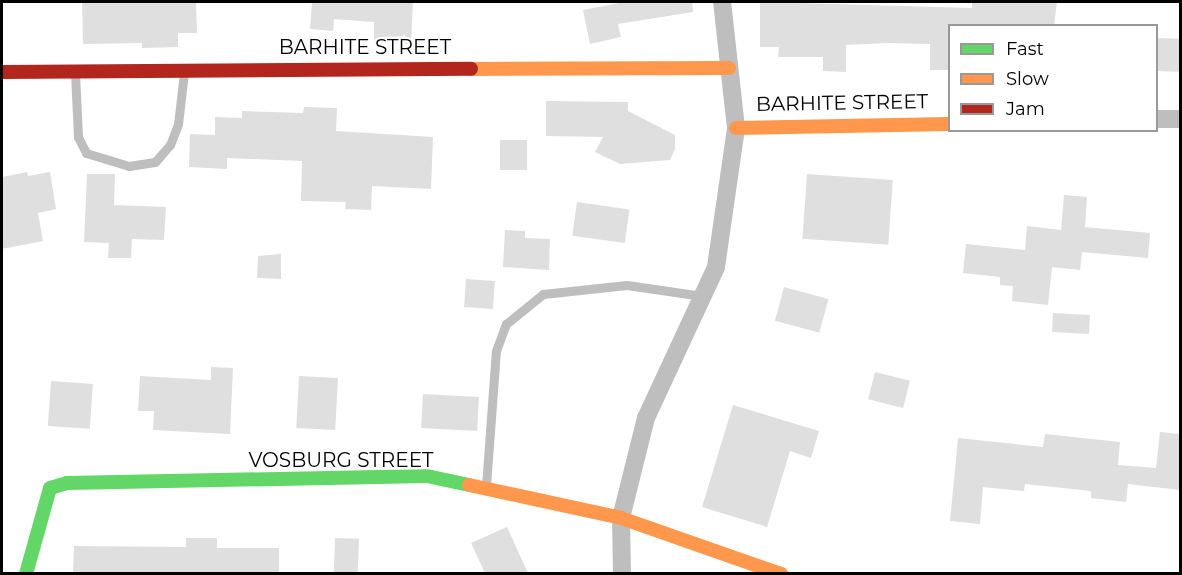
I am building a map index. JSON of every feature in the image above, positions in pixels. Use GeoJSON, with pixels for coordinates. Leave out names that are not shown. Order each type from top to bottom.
{"type":"FeatureCollection","features":[{"type":"Feature","properties":{"kind":"street"},"geometry":{"type":"LineString","coordinates":[[622,573],[621,518],[646,418],[716,267],[736,128],[722,2]]}},
{"type":"Feature","properties":{"kind":"street","name":"BARHITE STREET"},"geometry":{"type":"LineString","coordinates":[[2,72],[729,68]]}},
{"type":"Feature","properties":{"kind":"street"},"geometry":{"type":"LineString","coordinates":[[1158,119],[1180,119]]}},
{"type":"Feature","properties":{"kind":"street","name":"BARHITE STREET"},"geometry":{"type":"LineString","coordinates":[[736,128],[948,124]]}},
{"type":"Feature","properties":{"kind":"street","name":"VOSBURG STREET"},"geometry":{"type":"LineString","coordinates":[[26,573],[50,488],[68,483],[427,476],[621,518],[781,573]]}},
{"type":"Feature","properties":{"kind":"lane"},"geometry":{"type":"LineString","coordinates":[[75,71],[78,137],[86,153],[129,166],[155,162],[170,145],[178,124],[185,70]]}},
{"type":"Feature","properties":{"kind":"lane"},"geometry":{"type":"LineString","coordinates":[[486,489],[496,351],[506,324],[543,294],[627,285],[702,296]]}},
{"type":"Feature","properties":{"kind":"building"},"geometry":{"type":"Polygon","coordinates":[[[82,2],[196,2],[197,33],[178,33],[178,47],[142,48],[142,43],[83,44],[82,2]]]}},
{"type":"Feature","properties":{"kind":"building"},"geometry":{"type":"Polygon","coordinates":[[[312,2],[413,2],[411,44],[374,42],[374,22],[334,19],[333,31],[310,29],[312,2]]]}},
{"type":"Feature","properties":{"kind":"building"},"geometry":{"type":"Polygon","coordinates":[[[624,2],[692,2],[693,12],[618,24],[621,37],[590,44],[583,10],[624,2]]]}},
{"type":"Feature","properties":{"kind":"building"},"geometry":{"type":"Polygon","coordinates":[[[760,2],[972,8],[972,2],[1057,2],[1054,24],[948,24],[948,70],[930,70],[930,44],[846,45],[846,72],[823,71],[823,57],[778,57],[779,47],[760,47],[760,2]]]}},
{"type":"Feature","properties":{"kind":"building"},"geometry":{"type":"Polygon","coordinates":[[[1158,38],[1180,39],[1179,72],[1158,71],[1158,38]]]}},
{"type":"Feature","properties":{"kind":"building"},"geometry":{"type":"Polygon","coordinates":[[[546,101],[628,102],[628,111],[675,135],[675,149],[670,160],[620,164],[595,152],[603,137],[546,136],[546,101]]]}},
{"type":"Feature","properties":{"kind":"building"},"geometry":{"type":"Polygon","coordinates":[[[304,107],[337,108],[336,131],[433,137],[431,189],[372,186],[371,210],[345,209],[346,202],[301,201],[302,161],[227,158],[227,169],[189,167],[190,134],[215,135],[215,117],[242,118],[242,111],[303,113],[304,107]]]}},
{"type":"Feature","properties":{"kind":"building"},"geometry":{"type":"Polygon","coordinates":[[[500,140],[527,140],[527,170],[500,170],[500,140]]]}},
{"type":"Feature","properties":{"kind":"building"},"geometry":{"type":"Polygon","coordinates":[[[27,172],[28,176],[50,172],[56,209],[38,213],[43,241],[2,249],[2,177],[27,172]]]}},
{"type":"Feature","properties":{"kind":"building"},"geometry":{"type":"Polygon","coordinates":[[[87,174],[115,174],[114,205],[166,207],[164,240],[132,239],[131,258],[108,258],[109,243],[84,242],[87,174]]]}},
{"type":"Feature","properties":{"kind":"building"},"geometry":{"type":"Polygon","coordinates":[[[807,174],[893,180],[888,245],[802,239],[807,174]]]}},
{"type":"Feature","properties":{"kind":"building"},"geometry":{"type":"Polygon","coordinates":[[[1064,195],[1087,197],[1085,227],[1150,233],[1148,258],[1082,252],[1080,270],[1052,267],[1048,305],[1012,301],[1013,286],[1000,285],[1000,277],[963,273],[966,244],[1025,250],[1027,226],[1061,230],[1064,195]]]}},
{"type":"Feature","properties":{"kind":"building"},"geometry":{"type":"Polygon","coordinates":[[[577,202],[629,209],[625,243],[572,236],[577,202]]]}},
{"type":"Feature","properties":{"kind":"building"},"geometry":{"type":"Polygon","coordinates":[[[505,230],[525,231],[525,238],[550,239],[549,270],[503,267],[505,230]]]}},
{"type":"Feature","properties":{"kind":"building"},"geometry":{"type":"Polygon","coordinates":[[[281,254],[281,279],[257,278],[258,256],[281,254]]]}},
{"type":"Feature","properties":{"kind":"building"},"geometry":{"type":"Polygon","coordinates":[[[466,279],[495,281],[493,309],[464,307],[466,279]]]}},
{"type":"Feature","properties":{"kind":"building"},"geometry":{"type":"Polygon","coordinates":[[[784,287],[828,299],[819,333],[775,321],[784,287]]]}},
{"type":"Feature","properties":{"kind":"building"},"geometry":{"type":"Polygon","coordinates":[[[1053,313],[1090,315],[1089,334],[1052,332],[1053,313]]]}},
{"type":"Feature","properties":{"kind":"building"},"geometry":{"type":"Polygon","coordinates":[[[211,367],[233,368],[230,434],[153,430],[154,411],[138,411],[140,376],[211,380],[211,367]]]}},
{"type":"Feature","properties":{"kind":"building"},"geometry":{"type":"Polygon","coordinates":[[[875,372],[910,381],[903,408],[868,399],[875,372]]]}},
{"type":"Feature","properties":{"kind":"building"},"geometry":{"type":"Polygon","coordinates":[[[299,376],[338,378],[335,430],[296,428],[299,376]]]}},
{"type":"Feature","properties":{"kind":"building"},"geometry":{"type":"Polygon","coordinates":[[[51,381],[93,384],[90,429],[48,426],[51,381]]]}},
{"type":"Feature","properties":{"kind":"building"},"geometry":{"type":"Polygon","coordinates":[[[423,394],[479,397],[477,431],[421,428],[423,394]]]}},
{"type":"Feature","properties":{"kind":"building"},"geometry":{"type":"Polygon","coordinates":[[[733,405],[819,431],[811,458],[790,451],[767,527],[702,507],[733,405]]]}},
{"type":"Feature","properties":{"kind":"building"},"geometry":{"type":"Polygon","coordinates":[[[1160,432],[1180,434],[1180,490],[1128,484],[1126,502],[1091,498],[1091,491],[1025,484],[1024,491],[983,487],[980,524],[950,521],[958,438],[1043,447],[1045,434],[1120,442],[1118,465],[1156,468],[1160,432]]]}},
{"type":"Feature","properties":{"kind":"building"},"geometry":{"type":"Polygon","coordinates":[[[507,527],[528,573],[485,573],[471,543],[507,527]]]}},
{"type":"Feature","properties":{"kind":"building"},"geometry":{"type":"Polygon","coordinates":[[[186,538],[217,538],[217,548],[279,548],[279,573],[73,573],[74,546],[186,547],[186,538]]]}},
{"type":"Feature","properties":{"kind":"building"},"geometry":{"type":"Polygon","coordinates":[[[335,538],[359,539],[358,574],[334,573],[335,538]]]}},
{"type":"Feature","properties":{"kind":"traffic: fast"},"geometry":{"type":"LineString","coordinates":[[26,574],[50,488],[67,483],[427,476],[469,485]]}},
{"type":"Feature","properties":{"kind":"traffic: slow"},"geometry":{"type":"LineString","coordinates":[[471,69],[729,68]]}},
{"type":"Feature","properties":{"kind":"traffic: slow"},"geometry":{"type":"LineString","coordinates":[[736,128],[948,124]]}},
{"type":"Feature","properties":{"kind":"traffic: slow"},"geometry":{"type":"LineString","coordinates":[[469,485],[621,518],[781,574]]}},
{"type":"Feature","properties":{"kind":"traffic: jam"},"geometry":{"type":"LineString","coordinates":[[2,72],[471,69]]}}]}
